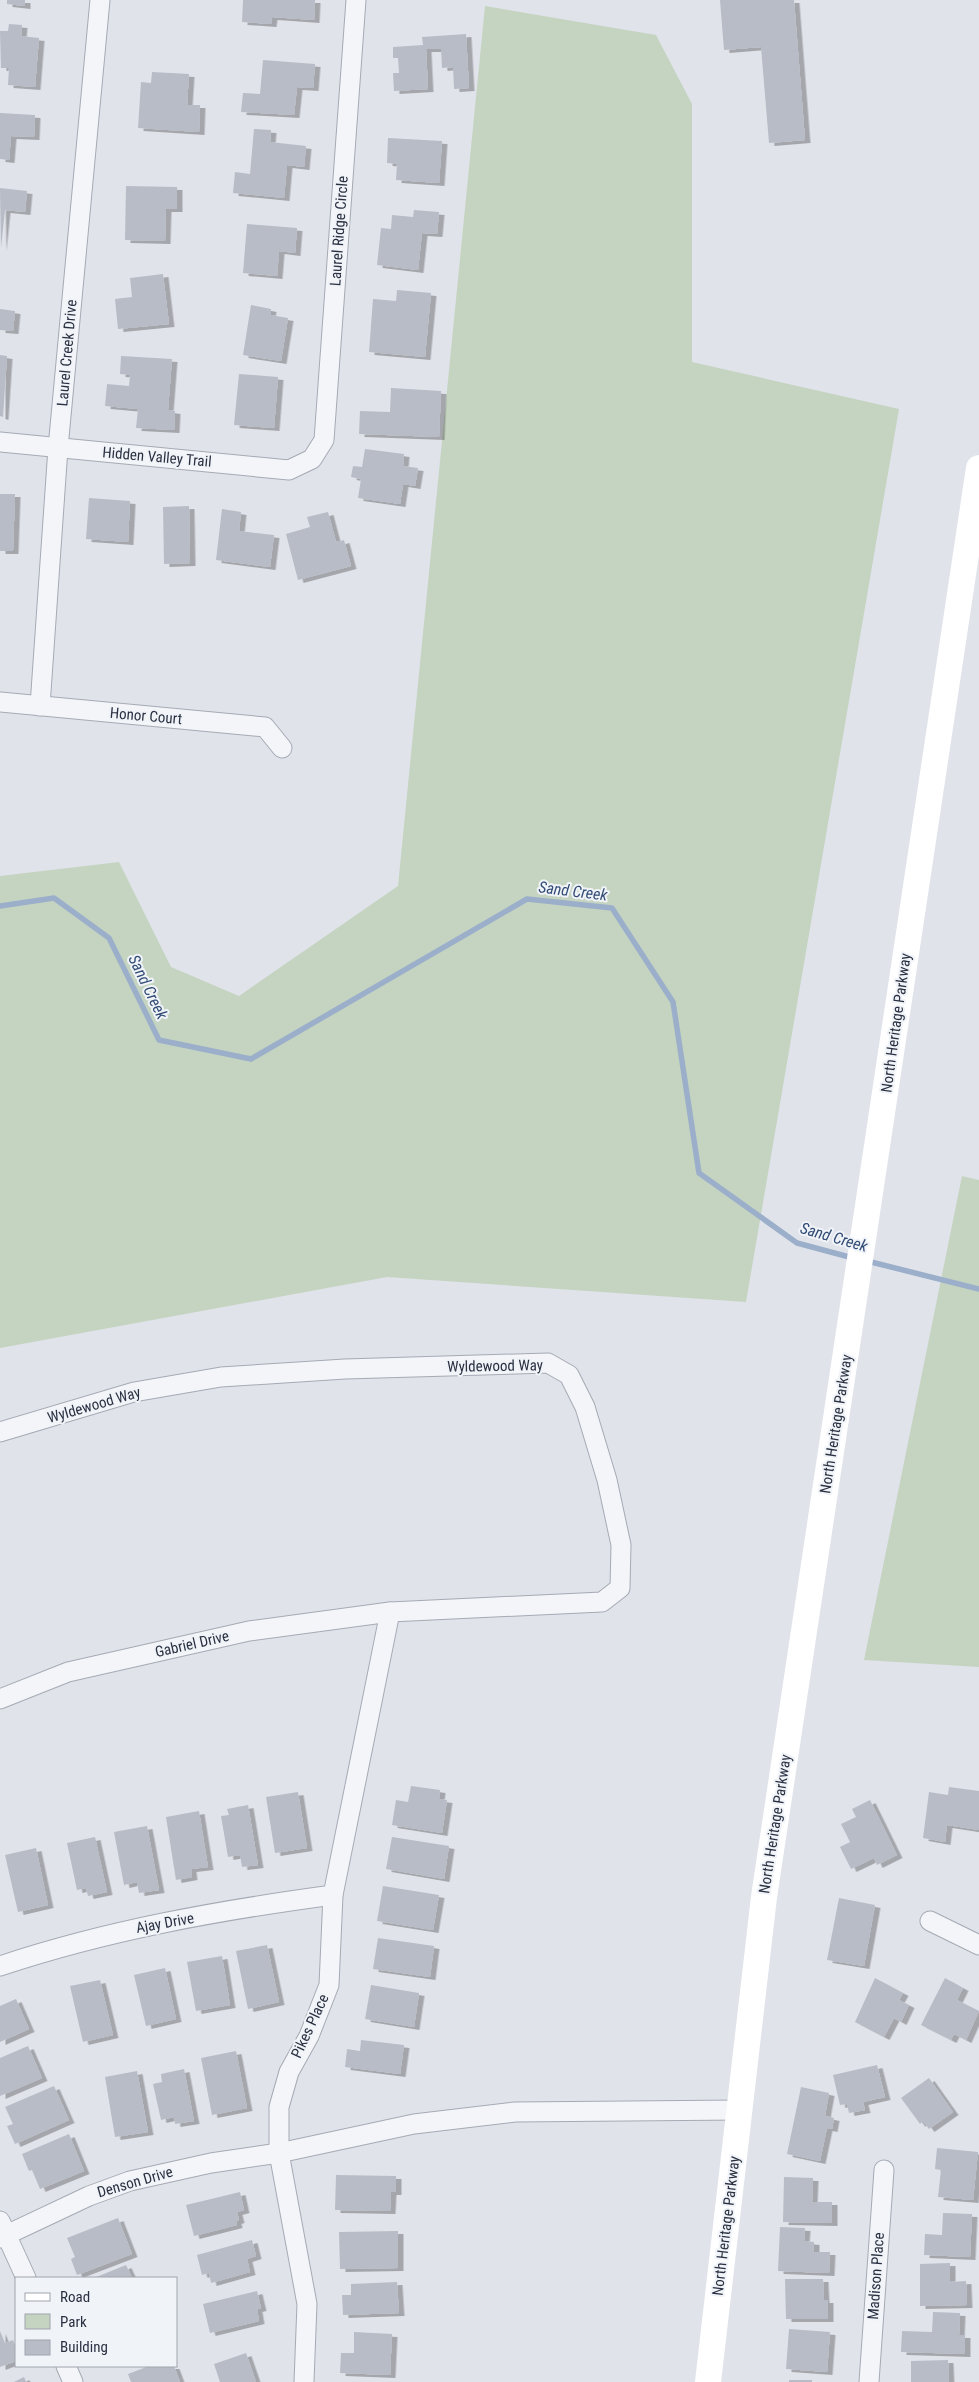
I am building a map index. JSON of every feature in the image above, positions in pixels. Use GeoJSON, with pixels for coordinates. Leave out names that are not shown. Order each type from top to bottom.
{"type":"FeatureCollection","features":[{"type":"Feature","properties":{"kind":"main road","name":"North Heritage Parkway"},"geometry":{"type":"LineString","coordinates":[[708,2382],[764,1897],[979,468]]}},
{"type":"Feature","properties":{"kind":"street","name":"Laurel Creek Drive"},"geometry":{"type":"LineString","coordinates":[[40,706],[58,448],[100,0]]}},
{"type":"Feature","properties":{"kind":"street","name":"Laurel Ridge Circle"},"geometry":{"type":"LineString","coordinates":[[312,458],[324,440],[356,0]]}},
{"type":"Feature","properties":{"kind":"street","name":"Hidden Valley Trail"},"geometry":{"type":"LineString","coordinates":[[0,442],[288,470],[312,458]]}},
{"type":"Feature","properties":{"kind":"street","name":"Honor Court"},"geometry":{"type":"LineString","coordinates":[[0,702],[265,727],[282,748]]}},
{"type":"Feature","properties":{"kind":"street","name":"Wyldewood Way"},"geometry":{"type":"LineString","coordinates":[[0,1432],[134,1392],[221,1377],[345,1369],[548,1364],[569,1375],[585,1407],[607,1480],[621,1545],[620,1588],[602,1602],[390,1612]]}},
{"type":"Feature","properties":{"kind":"street","name":"Gabriel Drive"},"geometry":{"type":"LineString","coordinates":[[0,1700],[68,1672],[230,1635],[390,1612]]}},
{"type":"Feature","properties":{"kind":"street","name":"Pikes Place"},"geometry":{"type":"LineString","coordinates":[[304,2382],[307,2304],[279,2153],[279,2107],[288,2072],[312,2028],[329,1984],[330,1920],[333,1896],[390,1612]]}},
{"type":"Feature","properties":{"kind":"street","name":"Ajay Drive"},"geometry":{"type":"LineString","coordinates":[[0,1966],[38,1953],[133,1928],[278,1902],[333,1896]]}},
{"type":"Feature","properties":{"kind":"street"},"geometry":{"type":"LineString","coordinates":[[930,1921],[979,1945]]}},
{"type":"Feature","properties":{"kind":"street","name":"Denson Drive"},"geometry":{"type":"LineString","coordinates":[[2,2231],[130,2180],[211,2163],[279,2153],[414,2124],[515,2112],[739,2110]]}},
{"type":"Feature","properties":{"kind":"street","name":"Madison Place"},"geometry":{"type":"LineString","coordinates":[[869,2382],[884,2170]]}},
{"type":"Feature","properties":{"kind":"street"},"geometry":{"type":"LineString","coordinates":[[2,2231],[25,2277]]}},
{"type":"Feature","properties":{"kind":"street"},"geometry":{"type":"LineString","coordinates":[[66,2367],[73,2382]]}},
{"type":"Feature","properties":{"kind":"green space"},"geometry":{"type":"Polygon","coordinates":[[[485,6],[656,35],[692,104],[692,362],[899,409],[746,1302],[387,1277],[0,1348],[0,876],[119,862],[171,967],[239,996],[398,886],[485,6]]]}},
{"type":"Feature","properties":{"kind":"green space"},"geometry":{"type":"Polygon","coordinates":[[[962,1176],[979,1180],[979,1667],[864,1660],[962,1176]]]}},
{"type":"Feature","properties":{"kind":"building"},"geometry":{"type":"Polygon","coordinates":[[[7,0],[25,0],[25,6],[7,4],[7,0]]]}},
{"type":"Feature","properties":{"kind":"building"},"geometry":{"type":"Polygon","coordinates":[[[243,0],[315,0],[314,20],[272,17],[271,24],[242,22],[243,0]]]}},
{"type":"Feature","properties":{"kind":"building"},"geometry":{"type":"Polygon","coordinates":[[[720,0],[794,0],[805,140],[769,143],[761,47],[724,50],[720,0]]]}},
{"type":"Feature","properties":{"kind":"building"},"geometry":{"type":"Polygon","coordinates":[[[9,24],[22,25],[21,36],[39,38],[35,87],[8,85],[9,68],[1,68],[0,31],[8,31],[9,24]]]}},
{"type":"Feature","properties":{"kind":"building"},"geometry":{"type":"Polygon","coordinates":[[[466,34],[469,88],[454,89],[453,67],[442,68],[441,49],[426,49],[428,89],[394,91],[393,73],[399,73],[398,58],[393,58],[393,47],[423,45],[422,37],[466,34]]]}},
{"type":"Feature","properties":{"kind":"building"},"geometry":{"type":"Polygon","coordinates":[[[263,60],[315,64],[313,88],[297,87],[294,115],[241,112],[243,93],[260,94],[263,60]]]}},
{"type":"Feature","properties":{"kind":"building"},"geometry":{"type":"Polygon","coordinates":[[[152,72],[189,74],[187,105],[200,105],[199,132],[138,128],[141,82],[151,83],[152,72]]]}},
{"type":"Feature","properties":{"kind":"building"},"geometry":{"type":"Polygon","coordinates":[[[0,113],[35,115],[34,137],[11,136],[9,160],[0,159],[0,113]]]}},
{"type":"Feature","properties":{"kind":"building"},"geometry":{"type":"Polygon","coordinates":[[[254,129],[271,130],[270,142],[306,146],[304,167],[287,165],[284,198],[233,193],[235,172],[250,174],[254,129]]]}},
{"type":"Feature","properties":{"kind":"building"},"geometry":{"type":"Polygon","coordinates":[[[388,138],[442,141],[439,183],[396,180],[397,164],[387,163],[388,138]]]}},
{"type":"Feature","properties":{"kind":"building"},"geometry":{"type":"Polygon","coordinates":[[[126,186],[177,187],[177,209],[166,209],[165,241],[125,240],[126,186]]]}},
{"type":"Feature","properties":{"kind":"building"},"geometry":{"type":"Polygon","coordinates":[[[0,188],[27,191],[25,212],[5,210],[1,248],[0,188]]]}},
{"type":"Feature","properties":{"kind":"building"},"geometry":{"type":"Polygon","coordinates":[[[414,210],[439,212],[437,234],[422,233],[418,270],[377,265],[381,228],[391,229],[392,215],[413,217],[414,210]]]}},
{"type":"Feature","properties":{"kind":"building"},"geometry":{"type":"Polygon","coordinates":[[[247,224],[297,228],[295,253],[279,251],[277,276],[243,273],[247,224]]]}},
{"type":"Feature","properties":{"kind":"building"},"geometry":{"type":"Polygon","coordinates":[[[163,274],[169,324],[118,329],[115,299],[132,297],[130,278],[163,274]]]}},
{"type":"Feature","properties":{"kind":"building"},"geometry":{"type":"Polygon","coordinates":[[[397,290],[431,293],[425,357],[369,352],[373,299],[396,301],[397,290]]]}},
{"type":"Feature","properties":{"kind":"building"},"geometry":{"type":"Polygon","coordinates":[[[251,305],[271,309],[270,315],[288,318],[281,361],[243,355],[251,305]]]}},
{"type":"Feature","properties":{"kind":"building"},"geometry":{"type":"Polygon","coordinates":[[[0,309],[15,311],[13,331],[0,330],[0,309]]]}},
{"type":"Feature","properties":{"kind":"building"},"geometry":{"type":"Polygon","coordinates":[[[0,355],[7,356],[3,417],[0,416],[0,355]]]}},
{"type":"Feature","properties":{"kind":"building"},"geometry":{"type":"Polygon","coordinates":[[[121,356],[172,359],[168,410],[175,411],[174,430],[136,428],[138,409],[105,406],[107,384],[129,386],[130,375],[120,374],[121,356]]]}},
{"type":"Feature","properties":{"kind":"building"},"geometry":{"type":"Polygon","coordinates":[[[239,374],[278,377],[274,428],[234,425],[239,374]]]}},
{"type":"Feature","properties":{"kind":"building"},"geometry":{"type":"Polygon","coordinates":[[[391,388],[441,391],[439,437],[359,434],[360,411],[390,412],[391,388]]]}},
{"type":"Feature","properties":{"kind":"building"},"geometry":{"type":"Polygon","coordinates":[[[365,449],[404,454],[403,466],[418,468],[415,486],[403,484],[400,504],[358,498],[361,479],[351,477],[353,466],[362,467],[365,449]]]}},
{"type":"Feature","properties":{"kind":"building"},"geometry":{"type":"Polygon","coordinates":[[[0,494],[15,494],[13,551],[0,551],[0,494]]]}},
{"type":"Feature","properties":{"kind":"building"},"geometry":{"type":"Polygon","coordinates":[[[89,498],[130,501],[128,542],[86,539],[89,498]]]}},
{"type":"Feature","properties":{"kind":"building"},"geometry":{"type":"Polygon","coordinates":[[[189,506],[190,563],[164,564],[163,507],[189,506]]]}},
{"type":"Feature","properties":{"kind":"building"},"geometry":{"type":"Polygon","coordinates":[[[222,509],[241,512],[239,531],[274,535],[270,567],[216,560],[222,509]]]}},
{"type":"Feature","properties":{"kind":"building"},"geometry":{"type":"Polygon","coordinates":[[[328,512],[336,542],[344,540],[351,566],[298,580],[286,534],[310,527],[307,517],[328,512]]]}},
{"type":"Feature","properties":{"kind":"building"},"geometry":{"type":"Polygon","coordinates":[[[411,1786],[440,1790],[439,1799],[447,1800],[442,1833],[392,1825],[396,1800],[408,1802],[411,1786]]]}},
{"type":"Feature","properties":{"kind":"building"},"geometry":{"type":"Polygon","coordinates":[[[949,1787],[979,1791],[979,1830],[947,1825],[945,1842],[923,1838],[929,1792],[948,1795],[949,1787]]]}},
{"type":"Feature","properties":{"kind":"building"},"geometry":{"type":"Polygon","coordinates":[[[298,1792],[307,1848],[275,1853],[266,1797],[298,1792]]]}},
{"type":"Feature","properties":{"kind":"building"},"geometry":{"type":"Polygon","coordinates":[[[870,1800],[897,1855],[877,1865],[874,1858],[851,1869],[840,1847],[850,1842],[841,1824],[856,1817],[852,1809],[870,1800]]]}},
{"type":"Feature","properties":{"kind":"building"},"geometry":{"type":"Polygon","coordinates":[[[248,1805],[258,1865],[242,1867],[240,1855],[228,1857],[221,1816],[229,1815],[227,1809],[248,1805]]]}},
{"type":"Feature","properties":{"kind":"building"},"geometry":{"type":"Polygon","coordinates":[[[199,1811],[208,1867],[191,1869],[192,1877],[176,1880],[166,1817],[199,1811]]]}},
{"type":"Feature","properties":{"kind":"building"},"geometry":{"type":"Polygon","coordinates":[[[147,1826],[159,1890],[139,1893],[137,1882],[124,1885],[114,1832],[147,1826]]]}},
{"type":"Feature","properties":{"kind":"building"},"geometry":{"type":"Polygon","coordinates":[[[95,1837],[107,1892],[88,1896],[86,1888],[77,1890],[67,1843],[95,1837]]]}},
{"type":"Feature","properties":{"kind":"building"},"geometry":{"type":"Polygon","coordinates":[[[392,1837],[449,1846],[444,1879],[386,1869],[392,1837]]]}},
{"type":"Feature","properties":{"kind":"building"},"geometry":{"type":"Polygon","coordinates":[[[36,1848],[48,1905],[18,1912],[5,1855],[36,1848]]]}},
{"type":"Feature","properties":{"kind":"building"},"geometry":{"type":"Polygon","coordinates":[[[383,1886],[439,1895],[433,1930],[377,1921],[383,1886]]]}},
{"type":"Feature","properties":{"kind":"building"},"geometry":{"type":"Polygon","coordinates":[[[839,1898],[875,1905],[864,1966],[827,1960],[839,1898]]]}},
{"type":"Feature","properties":{"kind":"building"},"geometry":{"type":"Polygon","coordinates":[[[378,1938],[434,1946],[430,1977],[373,1969],[378,1938]]]}},
{"type":"Feature","properties":{"kind":"building"},"geometry":{"type":"Polygon","coordinates":[[[267,1945],[279,2002],[248,2009],[236,1951],[267,1945]]]}},
{"type":"Feature","properties":{"kind":"building"},"geometry":{"type":"Polygon","coordinates":[[[222,1956],[230,2005],[196,2011],[187,1962],[222,1956]]]}},
{"type":"Feature","properties":{"kind":"building"},"geometry":{"type":"Polygon","coordinates":[[[165,1968],[176,2019],[146,2026],[134,1975],[165,1968]]]}},
{"type":"Feature","properties":{"kind":"building"},"geometry":{"type":"Polygon","coordinates":[[[875,1978],[903,1993],[899,2000],[909,2005],[901,2022],[894,2018],[884,2037],[855,2022],[875,1978]]]}},
{"type":"Feature","properties":{"kind":"building"},"geometry":{"type":"Polygon","coordinates":[[[945,1978],[963,1988],[957,2000],[979,2011],[966,2040],[954,2034],[951,2040],[921,2025],[945,1978]]]}},
{"type":"Feature","properties":{"kind":"building"},"geometry":{"type":"Polygon","coordinates":[[[100,1980],[113,2035],[83,2042],[70,1986],[100,1980]]]}},
{"type":"Feature","properties":{"kind":"building"},"geometry":{"type":"Polygon","coordinates":[[[371,1985],[419,1993],[414,2027],[365,2019],[371,1985]]]}},
{"type":"Feature","properties":{"kind":"building"},"geometry":{"type":"Polygon","coordinates":[[[16,1999],[29,2029],[0,2042],[0,2006],[16,1999]]]}},
{"type":"Feature","properties":{"kind":"building"},"geometry":{"type":"Polygon","coordinates":[[[361,2040],[404,2045],[400,2074],[345,2067],[347,2049],[360,2051],[361,2040]]]}},
{"type":"Feature","properties":{"kind":"building"},"geometry":{"type":"Polygon","coordinates":[[[28,2046],[42,2078],[0,2096],[0,2058],[28,2046]]]}},
{"type":"Feature","properties":{"kind":"building"},"geometry":{"type":"Polygon","coordinates":[[[236,2051],[247,2108],[212,2115],[201,2058],[236,2051]]]}},
{"type":"Feature","properties":{"kind":"building"},"geometry":{"type":"Polygon","coordinates":[[[877,2065],[885,2097],[863,2102],[865,2110],[849,2113],[847,2104],[840,2105],[833,2075],[877,2065]]]}},
{"type":"Feature","properties":{"kind":"building"},"geometry":{"type":"Polygon","coordinates":[[[184,2069],[194,2121],[175,2124],[174,2117],[161,2120],[153,2084],[162,2082],[161,2074],[184,2069]]]}},
{"type":"Feature","properties":{"kind":"building"},"geometry":{"type":"Polygon","coordinates":[[[137,2071],[148,2132],[115,2137],[105,2077],[137,2071]]]}},
{"type":"Feature","properties":{"kind":"building"},"geometry":{"type":"Polygon","coordinates":[[[929,2078],[953,2112],[929,2129],[923,2121],[920,2124],[901,2098],[929,2078]]]}},
{"type":"Feature","properties":{"kind":"building"},"geometry":{"type":"Polygon","coordinates":[[[54,2086],[69,2120],[15,2144],[7,2126],[13,2124],[5,2107],[54,2086]]]}},
{"type":"Feature","properties":{"kind":"building"},"geometry":{"type":"Polygon","coordinates":[[[801,2087],[829,2093],[825,2116],[834,2118],[832,2129],[827,2128],[820,2161],[787,2154],[801,2087]]]}},
{"type":"Feature","properties":{"kind":"building"},"geometry":{"type":"Polygon","coordinates":[[[69,2134],[84,2171],[40,2189],[32,2170],[29,2171],[22,2154],[69,2134]]]}},
{"type":"Feature","properties":{"kind":"building"},"geometry":{"type":"Polygon","coordinates":[[[937,2148],[978,2152],[973,2200],[938,2197],[941,2170],[935,2169],[937,2148]]]}},
{"type":"Feature","properties":{"kind":"building"},"geometry":{"type":"Polygon","coordinates":[[[336,2175],[396,2176],[396,2192],[391,2192],[390,2211],[335,2210],[336,2175]]]}},
{"type":"Feature","properties":{"kind":"building"},"geometry":{"type":"Polygon","coordinates":[[[784,2177],[813,2178],[812,2202],[832,2202],[832,2223],[783,2222],[784,2177]]]}},
{"type":"Feature","properties":{"kind":"building"},"geometry":{"type":"Polygon","coordinates":[[[240,2192],[244,2210],[237,2212],[239,2220],[236,2221],[237,2225],[194,2236],[186,2205],[240,2192]]]}},
{"type":"Feature","properties":{"kind":"building"},"geometry":{"type":"Polygon","coordinates":[[[943,2213],[972,2214],[970,2257],[924,2255],[925,2234],[942,2235],[943,2213]]]}},
{"type":"Feature","properties":{"kind":"building"},"geometry":{"type":"Polygon","coordinates":[[[118,2218],[132,2254],[77,2275],[71,2259],[75,2257],[67,2238],[118,2218]]]}},
{"type":"Feature","properties":{"kind":"building"},"geometry":{"type":"Polygon","coordinates":[[[780,2227],[805,2228],[804,2241],[814,2242],[814,2252],[830,2252],[829,2273],[778,2271],[780,2227]]]}},
{"type":"Feature","properties":{"kind":"building"},"geometry":{"type":"Polygon","coordinates":[[[398,2231],[398,2268],[340,2269],[339,2232],[398,2231]]]}},
{"type":"Feature","properties":{"kind":"building"},"geometry":{"type":"Polygon","coordinates":[[[252,2240],[256,2256],[247,2259],[250,2272],[211,2283],[209,2273],[202,2275],[197,2255],[252,2240]]]}},
{"type":"Feature","properties":{"kind":"building"},"geometry":{"type":"Polygon","coordinates":[[[950,2263],[950,2282],[966,2281],[967,2305],[920,2306],[920,2264],[950,2263]]]}},
{"type":"Feature","properties":{"kind":"building"},"geometry":{"type":"Polygon","coordinates":[[[126,2265],[132,2277],[96,2277],[126,2265]]]}},
{"type":"Feature","properties":{"kind":"building"},"geometry":{"type":"Polygon","coordinates":[[[785,2279],[823,2279],[824,2300],[828,2300],[828,2319],[786,2319],[785,2279]]]}},
{"type":"Feature","properties":{"kind":"building"},"geometry":{"type":"Polygon","coordinates":[[[397,2282],[399,2313],[343,2315],[342,2295],[351,2295],[351,2284],[397,2282]]]}},
{"type":"Feature","properties":{"kind":"building"},"geometry":{"type":"Polygon","coordinates":[[[257,2291],[261,2308],[257,2309],[259,2321],[210,2333],[203,2304],[257,2291]]]}},
{"type":"Feature","properties":{"kind":"building"},"geometry":{"type":"Polygon","coordinates":[[[933,2312],[960,2313],[959,2335],[965,2335],[965,2354],[901,2352],[902,2331],[932,2332],[933,2312]]]}},
{"type":"Feature","properties":{"kind":"building"},"geometry":{"type":"Polygon","coordinates":[[[789,2329],[830,2332],[827,2372],[786,2369],[789,2329]]]}},
{"type":"Feature","properties":{"kind":"building"},"geometry":{"type":"Polygon","coordinates":[[[0,2331],[5,2343],[13,2340],[15,2361],[0,2367],[0,2331]]]}},
{"type":"Feature","properties":{"kind":"building"},"geometry":{"type":"Polygon","coordinates":[[[354,2332],[392,2334],[390,2375],[340,2373],[341,2353],[354,2353],[354,2332]]]}},
{"type":"Feature","properties":{"kind":"building"},"geometry":{"type":"Polygon","coordinates":[[[246,2353],[256,2382],[220,2382],[214,2364],[246,2353]]]}},
{"type":"Feature","properties":{"kind":"building"},"geometry":{"type":"Polygon","coordinates":[[[948,2360],[949,2382],[911,2382],[911,2361],[948,2360]]]}},
{"type":"Feature","properties":{"kind":"building"},"geometry":{"type":"Polygon","coordinates":[[[146,2367],[174,2367],[180,2382],[131,2382],[128,2374],[146,2367]]]}},
{"type":"Feature","properties":{"kind":"building"},"geometry":{"type":"Polygon","coordinates":[[[24,2377],[26,2382],[14,2382],[24,2377]]]}},
{"type":"Feature","properties":{"kind":"building"},"geometry":{"type":"Polygon","coordinates":[[[789,2380],[812,2380],[812,2382],[789,2382],[789,2380]]]}},
{"type":"Feature","properties":{"kind":"waterway","name":"Sand Creek"},"geometry":{"type":"LineString","coordinates":[[0,906],[54,898],[109,938],[159,1040],[251,1059],[527,899],[612,908],[673,1002],[699,1173],[797,1243],[853,1258]]}},
{"type":"Feature","properties":{"kind":"waterway","name":"Sand Creek"},"geometry":{"type":"LineString","coordinates":[[867,1261],[979,1289]]}}]}
